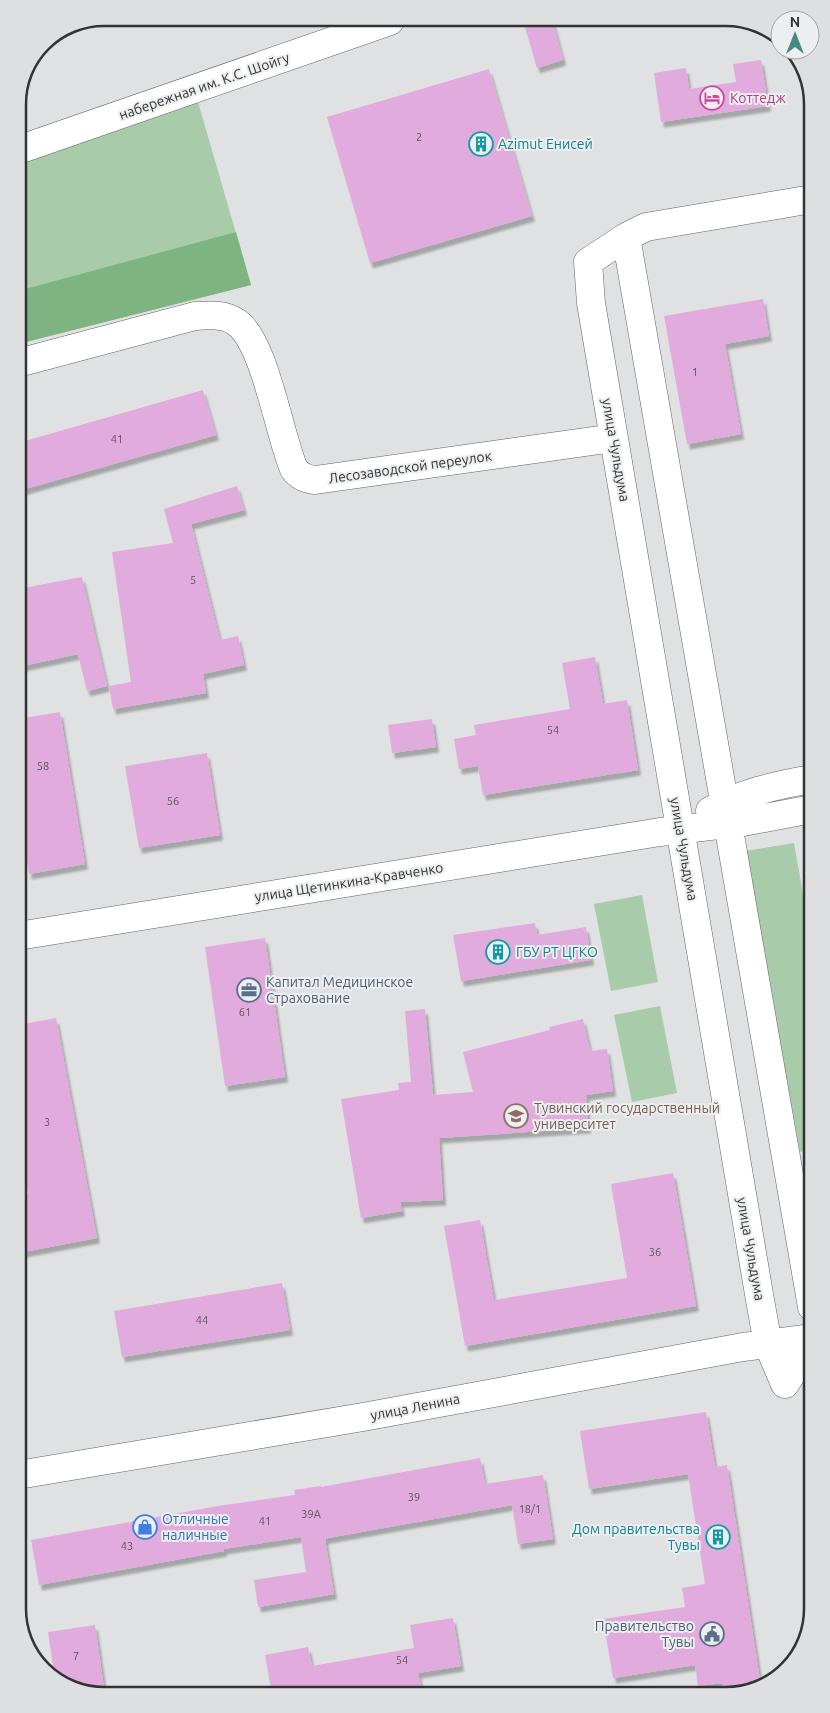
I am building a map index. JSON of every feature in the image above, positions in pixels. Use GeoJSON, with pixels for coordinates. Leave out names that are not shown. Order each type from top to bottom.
{"type":"FeatureCollection","features":[{"type":"Feature","properties":{"kind":"street","name":"набережная им. К.С. Шойгу"},"geometry":{"type":"LineString","coordinates":[[26,147],[376,26]]}},
{"type":"Feature","properties":{"kind":"street"},"geometry":{"type":"LineString","coordinates":[[804,200],[646,227],[626,237],[804,1261]]}},
{"type":"Feature","properties":{"kind":"street","name":"улица Чульдума"},"geometry":{"type":"LineString","coordinates":[[626,237],[588,262],[591,302],[768,1344],[785,1384],[804,1355]]}},
{"type":"Feature","properties":{"kind":"street","name":"Лесозаводской переулок"},"geometry":{"type":"LineString","coordinates":[[26,361],[195,316],[228,317],[237,322],[246,331],[254,346],[294,469],[303,477],[315,480],[614,438]]}},
{"type":"Feature","properties":{"kind":"street","name":"улица Щетинкина-Кравченко"},"geometry":{"type":"LineString","coordinates":[[26,935],[680,829],[726,813],[765,788],[804,781]]}},
{"type":"Feature","properties":{"kind":"street","name":"улица Щетинкина-Кравченко"},"geometry":{"type":"LineString","coordinates":[[726,813],[743,822],[804,811]]}},
{"type":"Feature","properties":{"kind":"street","name":"улица Ленина"},"geometry":{"type":"LineString","coordinates":[[26,1474],[363,1417],[724,1350],[804,1339]]}},
{"type":"Feature","properties":{"kind":"green space"},"geometry":{"type":"Polygon","coordinates":[[[198,102],[251,285],[26,342],[26,161],[198,102]]]}},
{"type":"Feature","properties":{"kind":"green space"},"geometry":{"type":"Polygon","coordinates":[[[236,232],[251,285],[26,342],[26,289],[236,232]]]}},
{"type":"Feature","properties":{"kind":"green space"},"geometry":{"type":"Polygon","coordinates":[[[794,843],[804,900],[804,1151],[800,1152],[745,851],[794,843]]]}},
{"type":"Feature","properties":{"kind":"green space"},"geometry":{"type":"Polygon","coordinates":[[[642,895],[658,982],[611,991],[594,904],[642,895]]]}},
{"type":"Feature","properties":{"kind":"green space"},"geometry":{"type":"Polygon","coordinates":[[[660,1006],[677,1093],[632,1102],[614,1015],[660,1006]]]}},
{"type":"Feature","properties":{"kind":"building"},"geometry":{"type":"Polygon","coordinates":[[[525,26],[554,26],[563,60],[537,68],[525,26]]]}},
{"type":"Feature","properties":{"kind":"building","name":"Коттедж"},"geometry":{"type":"Polygon","coordinates":[[[761,60],[768,106],[661,122],[654,73],[686,68],[689,89],[736,82],[733,64],[761,60]]]}},
{"type":"Feature","properties":{"kind":"building","name":"Azimut Енисей"},"geometry":{"type":"Polygon","coordinates":[[[489,69],[532,216],[370,263],[327,117],[489,69]]]}},
{"type":"Feature","properties":{"kind":"building"},"geometry":{"type":"Polygon","coordinates":[[[763,299],[769,336],[725,344],[741,434],[687,444],[664,316],[763,299]]]}},
{"type":"Feature","properties":{"kind":"building"},"geometry":{"type":"Polygon","coordinates":[[[203,390],[216,435],[26,489],[26,441],[203,390]]]}},
{"type":"Feature","properties":{"kind":"building"},"geometry":{"type":"Polygon","coordinates":[[[237,486],[244,510],[191,524],[220,640],[238,636],[244,665],[203,674],[206,693],[113,709],[109,686],[131,682],[112,552],[173,543],[164,509],[237,486]]]}},
{"type":"Feature","properties":{"kind":"building"},"geometry":{"type":"Polygon","coordinates":[[[82,577],[107,686],[87,691],[78,654],[26,665],[26,588],[82,577]]]}},
{"type":"Feature","properties":{"kind":"building"},"geometry":{"type":"Polygon","coordinates":[[[595,657],[603,704],[627,700],[638,770],[483,795],[478,766],[459,769],[454,739],[476,735],[474,725],[570,709],[562,663],[595,657]]]}},
{"type":"Feature","properties":{"kind":"building"},"geometry":{"type":"Polygon","coordinates":[[[60,712],[85,864],[29,874],[26,855],[26,718],[60,712]]]}},
{"type":"Feature","properties":{"kind":"building"},"geometry":{"type":"Polygon","coordinates":[[[432,719],[436,747],[392,753],[388,725],[432,719]]]}},
{"type":"Feature","properties":{"kind":"building"},"geometry":{"type":"Polygon","coordinates":[[[207,753],[220,835],[139,848],[125,766],[207,753]]]}},
{"type":"Feature","properties":{"kind":"building","name":"ГБУ РТ ЦГКО"},"geometry":{"type":"Polygon","coordinates":[[[535,923],[537,935],[586,927],[591,960],[461,981],[453,935],[535,923]]]}},
{"type":"Feature","properties":{"kind":"building"},"geometry":{"type":"Polygon","coordinates":[[[265,938],[285,1077],[225,1086],[205,947],[265,938]]]}},
{"type":"Feature","properties":{"kind":"building"},"geometry":{"type":"Polygon","coordinates":[[[425,1009],[433,1095],[473,1092],[463,1052],[550,1030],[549,1027],[583,1019],[590,1051],[607,1049],[613,1091],[586,1095],[588,1128],[439,1138],[443,1200],[400,1202],[402,1211],[361,1218],[341,1099],[399,1090],[398,1083],[411,1082],[405,1011],[425,1009]]]}},
{"type":"Feature","properties":{"kind":"building"},"geometry":{"type":"Polygon","coordinates":[[[56,1018],[97,1238],[26,1251],[26,1194],[28,1194],[26,1183],[26,1024],[56,1018]]]}},
{"type":"Feature","properties":{"kind":"building"},"geometry":{"type":"Polygon","coordinates":[[[673,1173],[696,1306],[465,1346],[444,1226],[480,1220],[494,1300],[627,1278],[611,1184],[673,1173]]]}},
{"type":"Feature","properties":{"kind":"building"},"geometry":{"type":"Polygon","coordinates":[[[282,1283],[290,1330],[122,1357],[114,1311],[282,1283]]]}},
{"type":"Feature","properties":{"kind":"building","name":"Дом правительства Тувы"},"geometry":{"type":"Polygon","coordinates":[[[706,1412],[715,1467],[727,1465],[760,1679],[741,1685],[726,1687],[723,1687],[722,1683],[698,1686],[695,1665],[613,1678],[603,1619],[685,1607],[682,1588],[705,1584],[688,1474],[589,1489],[580,1431],[706,1412]]]}},
{"type":"Feature","properties":{"kind":"building"},"geometry":{"type":"Polygon","coordinates":[[[480,1458],[485,1484],[543,1475],[553,1539],[518,1544],[512,1505],[328,1538],[325,1539],[334,1594],[258,1607],[254,1580],[306,1572],[301,1537],[224,1549],[224,1551],[39,1585],[31,1540],[218,1506],[295,1495],[294,1490],[321,1487],[480,1458]]]}},
{"type":"Feature","properties":{"kind":"building"},"geometry":{"type":"Polygon","coordinates":[[[453,1618],[461,1666],[418,1673],[421,1687],[271,1687],[265,1655],[308,1647],[312,1666],[414,1648],[410,1625],[453,1618]]]}},
{"type":"Feature","properties":{"kind":"building"},"geometry":{"type":"Polygon","coordinates":[[[95,1625],[104,1687],[79,1683],[53,1668],[48,1632],[95,1625]]]}},
{"type":"Feature","properties":{"kind":"place","name":"Коттедж"},"geometry":{"type":"Point","coordinates":[712,98]}},
{"type":"Feature","properties":{"kind":"place","name":"Azimut Енисей"},"geometry":{"type":"Point","coordinates":[481,144]}},
{"type":"Feature","properties":{"kind":"place","name":"ГБУ РТ ЦГКО"},"geometry":{"type":"Point","coordinates":[498,952]}},
{"type":"Feature","properties":{"kind":"place","name":"Капитал Медицинское Страхование"},"geometry":{"type":"Point","coordinates":[249,990]}},
{"type":"Feature","properties":{"kind":"place","name":"Тувинский государственный университет"},"geometry":{"type":"Point","coordinates":[516,1116]}},
{"type":"Feature","properties":{"kind":"place","name":"Отличные наличные"},"geometry":{"type":"Point","coordinates":[145,1527]}},
{"type":"Feature","properties":{"kind":"place","name":"Дом правительства Тувы"},"geometry":{"type":"Point","coordinates":[718,1537]}},
{"type":"Feature","properties":{"kind":"place","name":"Правительство Тувы"},"geometry":{"type":"Point","coordinates":[712,1634]}}]}
